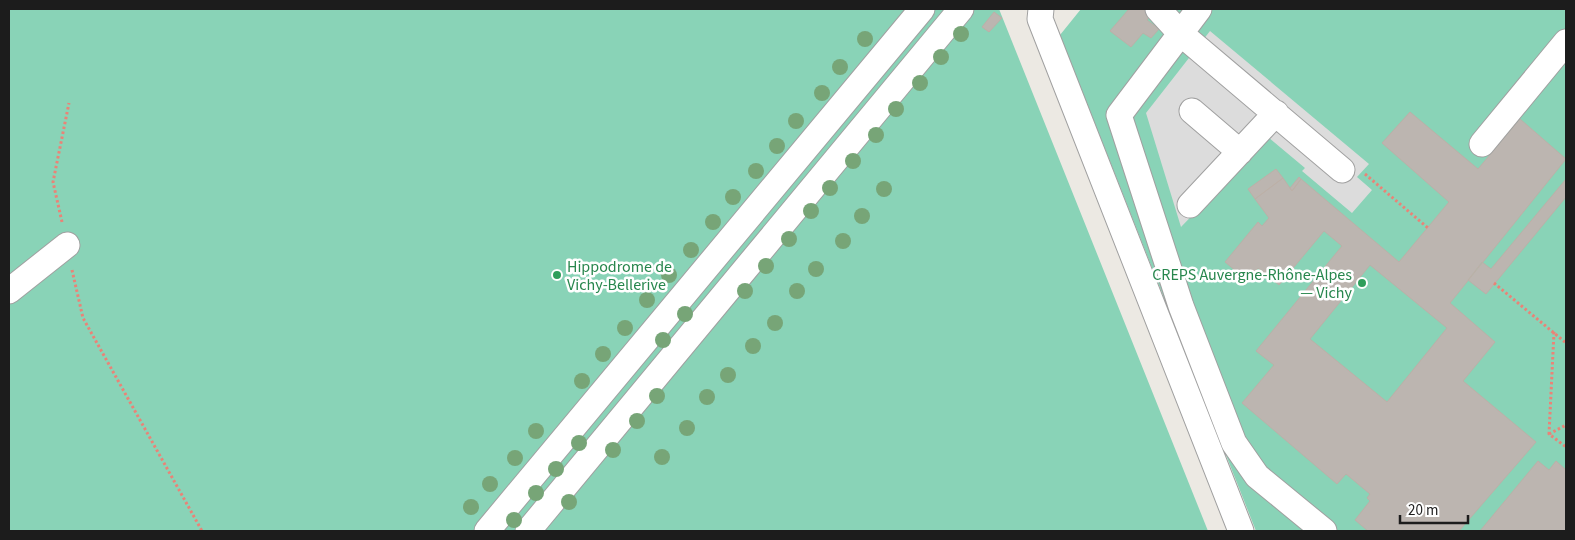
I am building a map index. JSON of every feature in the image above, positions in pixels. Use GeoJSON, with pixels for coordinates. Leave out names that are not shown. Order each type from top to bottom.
{"type":"FeatureCollection","features":[{"type":"Feature","properties":{"kind":"lane"},"geometry":{"type":"LineString","coordinates":[[488,531],[922,9]]}},
{"type":"Feature","properties":{"kind":"lane"},"geometry":{"type":"LineString","coordinates":[[528,531],[961,9]]}},
{"type":"Feature","properties":{"kind":"lane"},"geometry":{"type":"LineString","coordinates":[[1041,9],[1040,19],[1240,531]]}},
{"type":"Feature","properties":{"kind":"lane"},"geometry":{"type":"LineString","coordinates":[[1158,9],[1180,33],[1342,170]]}},
{"type":"Feature","properties":{"kind":"lane"},"geometry":{"type":"LineString","coordinates":[[1199,9],[1119,115],[1181,306],[1234,443],[1257,476],[1324,531]]}},
{"type":"Feature","properties":{"kind":"lane"},"geometry":{"type":"LineString","coordinates":[[1482,144],[1566,42]]}},
{"type":"Feature","properties":{"kind":"lane"},"geometry":{"type":"LineString","coordinates":[[1192,111],[1240,152]]}},
{"type":"Feature","properties":{"kind":"lane"},"geometry":{"type":"LineString","coordinates":[[1190,205],[1276,113]]}},
{"type":"Feature","properties":{"kind":"lane"},"geometry":{"type":"LineString","coordinates":[[9,291],[67,245]]}},
{"type":"Feature","properties":{"kind":"path"},"geometry":{"type":"LineString","coordinates":[[69,103],[53,182],[83,318],[202,531]]}},
{"type":"Feature","properties":{"kind":"path"},"geometry":{"type":"LineString","coordinates":[[1342,170],[1362,172],[1428,228]]}},
{"type":"Feature","properties":{"kind":"path"},"geometry":{"type":"LineString","coordinates":[[1494,283],[1566,343]]}},
{"type":"Feature","properties":{"kind":"path"},"geometry":{"type":"LineString","coordinates":[[1549,434],[1554,332]]}},
{"type":"Feature","properties":{"kind":"path"},"geometry":{"type":"LineString","coordinates":[[1549,434],[1566,425]]}},
{"type":"Feature","properties":{"kind":"path"},"geometry":{"type":"LineString","coordinates":[[1549,434],[1566,448]]}},
{"type":"Feature","properties":{"kind":"green space","name":"Hippodrome de Vichy-Bellerive"},"geometry":{"type":"Polygon","coordinates":[[[9,9],[999,9],[1208,531],[9,531],[9,9]]]}},
{"type":"Feature","properties":{"kind":"green space","name":"CREPS Auvergne-Rhône-Alpes — Vichy"},"geometry":{"type":"Polygon","coordinates":[[[1081,9],[1566,9],[1566,531],[1256,531],[1060,35],[1081,9]]]}},
{"type":"Feature","properties":{"kind":"shaded area"},"geometry":{"type":"Polygon","coordinates":[[[1210,31],[1369,164],[1357,177],[1372,190],[1352,213],[1302,171],[1305,168],[1268,137],[1181,227],[1146,113],[1210,31]]]}},
{"type":"Feature","properties":{"kind":"building"},"geometry":{"type":"Polygon","coordinates":[[[1129,9],[1145,9],[1151,14],[1147,20],[1159,29],[1151,38],[1143,33],[1131,47],[1110,31],[1129,9]]]}},
{"type":"Feature","properties":{"kind":"building"},"geometry":{"type":"Polygon","coordinates":[[[994,12],[1002,18],[989,32],[982,27],[994,12]]]}},
{"type":"Feature","properties":{"kind":"building"},"geometry":{"type":"Polygon","coordinates":[[[1410,112],[1478,169],[1520,119],[1566,159],[1450,303],[1495,342],[1463,381],[1536,442],[1459,531],[1368,531],[1355,520],[1370,501],[1367,498],[1370,494],[1346,474],[1337,484],[1242,403],[1274,365],[1256,351],[1342,246],[1324,231],[1279,285],[1258,268],[1248,281],[1225,262],[1258,222],[1262,226],[1269,218],[1255,199],[1283,178],[1292,191],[1301,179],[1399,262],[1449,202],[1382,143],[1410,112]],[[1370,265],[1310,339],[1387,402],[1447,328],[1370,265]]]}},
{"type":"Feature","properties":{"kind":"building"},"geometry":{"type":"Polygon","coordinates":[[[1276,169],[1283,178],[1255,199],[1248,189],[1276,169]]]}},
{"type":"Feature","properties":{"kind":"building"},"geometry":{"type":"Polygon","coordinates":[[[1299,177],[1301,179],[1292,191],[1290,188],[1299,177]]]}},
{"type":"Feature","properties":{"kind":"building"},"geometry":{"type":"Polygon","coordinates":[[[1566,179],[1566,197],[1486,294],[1468,280],[1482,262],[1491,269],[1566,179]]]}},
{"type":"Feature","properties":{"kind":"building"},"geometry":{"type":"Polygon","coordinates":[[[1538,461],[1549,470],[1556,461],[1566,470],[1566,531],[1480,531],[1538,461]]]}},
{"type":"Feature","properties":{"kind":"place","name":"Hippodrome de Vichy-Bellerive"},"geometry":{"type":"Point","coordinates":[557,275]}},
{"type":"Feature","properties":{"kind":"place","name":"CREPS Auvergne-Rhône-Alpes — Vichy"},"geometry":{"type":"Point","coordinates":[1362,283]}}]}
